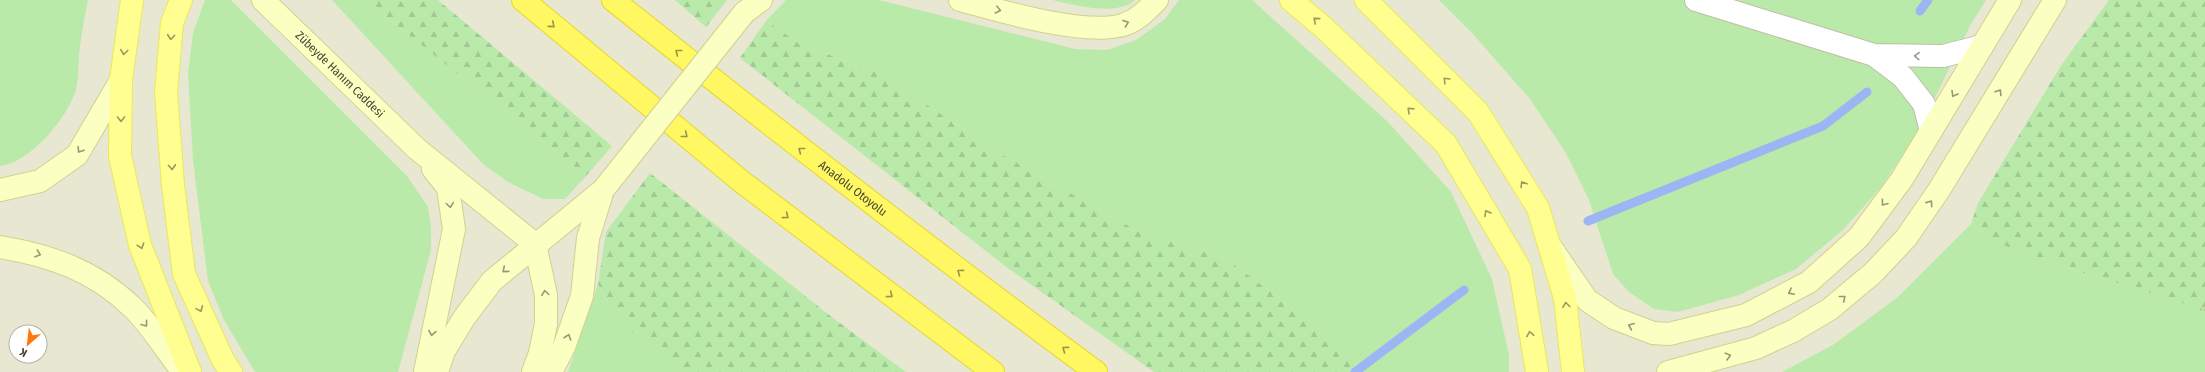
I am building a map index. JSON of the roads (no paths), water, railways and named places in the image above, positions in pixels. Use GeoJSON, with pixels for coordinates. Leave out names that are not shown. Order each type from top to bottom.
{"type":"FeatureCollection","features":[{"type":"Feature","properties":{"kind":"highway"},"geometry":{"type":"LineString","coordinates":[[522,0],[742,182],[993,372]]}},
{"type":"Feature","properties":{"kind":"highway","name":"Anadolu Otoyolu"},"geometry":{"type":"LineString","coordinates":[[613,0],[775,130],[927,247],[1096,372]]}},
{"type":"Feature","properties":{"kind":"main road"},"geometry":{"type":"LineString","coordinates":[[132,0],[121,80],[120,156],[140,245],[190,372]]}},
{"type":"Feature","properties":{"kind":"main road"},"geometry":{"type":"LineString","coordinates":[[181,0],[172,23],[166,92],[173,185],[184,274],[223,360],[231,372]]}},
{"type":"Feature","properties":{"kind":"main road"},"geometry":{"type":"LineString","coordinates":[[1291,0],[1323,27],[1446,144],[1520,269],[1537,372]]}},
{"type":"Feature","properties":{"kind":"main road"},"geometry":{"type":"LineString","coordinates":[[1366,0],[1478,112],[1538,208],[1565,298],[1573,372]]}},
{"type":"Feature","properties":{"kind":"street","name":"Zübeyde Hanım Caddesi"},"geometry":{"type":"LineString","coordinates":[[263,0],[417,149]]}},
{"type":"Feature","properties":{"kind":"street"},"geometry":{"type":"LineString","coordinates":[[437,372],[448,345],[464,318],[492,280],[602,190],[746,6],[761,0]]}},
{"type":"Feature","properties":{"kind":"street"},"geometry":{"type":"LineString","coordinates":[[960,0],[1048,22],[1105,28],[1124,25],[1141,17],[1157,0]]}},
{"type":"Feature","properties":{"kind":"street"},"geometry":{"type":"LineString","coordinates":[[1696,0],[1874,55],[1943,56],[1982,46]]}},
{"type":"Feature","properties":{"kind":"street"},"geometry":{"type":"LineString","coordinates":[[1548,243],[1588,300],[1633,327],[1653,333],[1669,334],[1746,315],[1809,282],[1859,237],[1902,179],[2010,0]]}},
{"type":"Feature","properties":{"kind":"street"},"geometry":{"type":"LineString","coordinates":[[1668,372],[1756,348],[1793,331],[1830,308],[1873,273],[1906,238],[1939,190],[2055,0]]}},
{"type":"Feature","properties":{"kind":"street"},"geometry":{"type":"LineString","coordinates":[[1874,55],[1903,77],[1924,104],[1931,131]]}},
{"type":"Feature","properties":{"kind":"street"},"geometry":{"type":"LineString","coordinates":[[0,190],[40,182],[77,155],[121,80]]}},
{"type":"Feature","properties":{"kind":"street"},"geometry":{"type":"LineString","coordinates":[[417,149],[535,244],[546,295],[546,324],[540,353],[533,372]]}},
{"type":"Feature","properties":{"kind":"street"},"geometry":{"type":"LineString","coordinates":[[417,149],[448,188],[454,229],[425,372]]}},
{"type":"Feature","properties":{"kind":"street"},"geometry":{"type":"LineString","coordinates":[[551,372],[564,347],[582,296],[588,238],[602,190]]}},
{"type":"Feature","properties":{"kind":"street"},"geometry":{"type":"LineString","coordinates":[[0,247],[35,252],[92,275],[132,307],[183,372]]}},
{"type":"Feature","properties":{"kind":"waterway"},"geometry":{"type":"LineString","coordinates":[[1920,11],[1928,0]]}},
{"type":"Feature","properties":{"kind":"waterway"},"geometry":{"type":"LineString","coordinates":[[1588,221],[1823,126],[1867,92]]}},
{"type":"Feature","properties":{"kind":"waterway"},"geometry":{"type":"LineString","coordinates":[[1355,372],[1464,290]]}}]}
